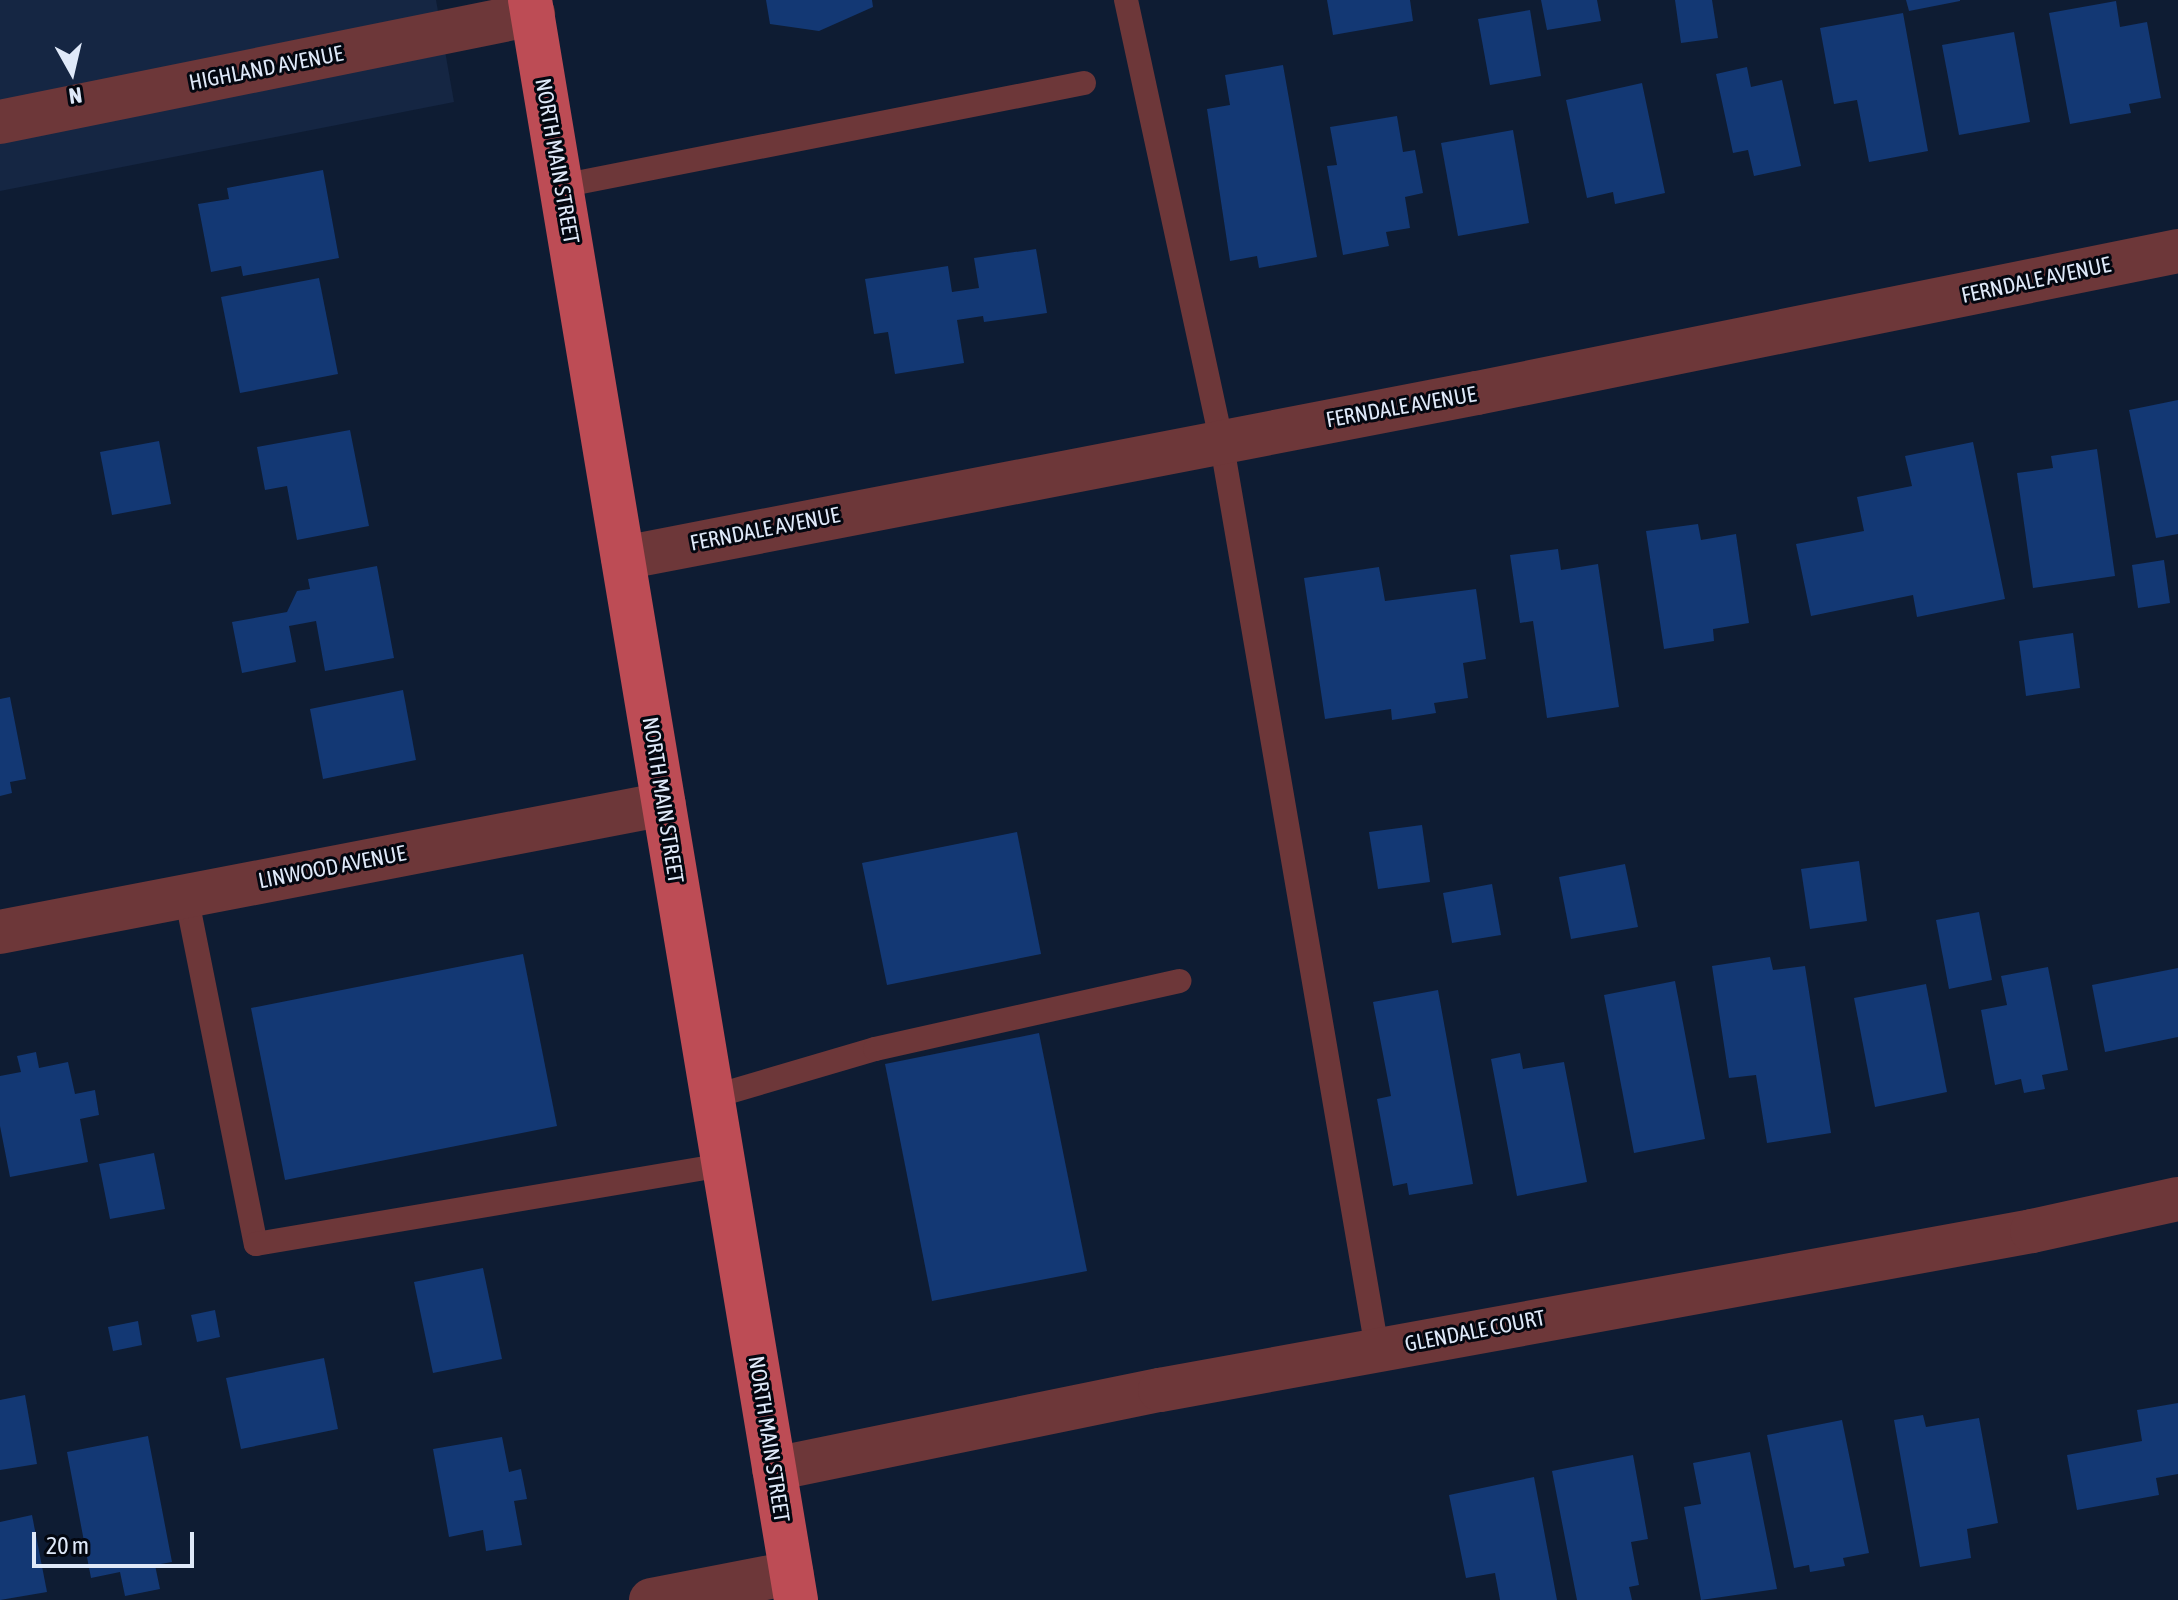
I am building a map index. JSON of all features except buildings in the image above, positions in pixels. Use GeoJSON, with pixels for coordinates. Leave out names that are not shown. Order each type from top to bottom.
{"type":"FeatureCollection","features":[{"type":"Feature","properties":{"kind":"main road","name":"NORTH MAIN STREET"},"geometry":{"type":"LineString","coordinates":[[531,7],[793,1586]]}},
{"type":"Feature","properties":{"kind":"street","name":"HIGHLAND AVENUE"},"geometry":{"type":"LineString","coordinates":[[0,122],[531,7]]}},
{"type":"Feature","properties":{"kind":"street","name":"FERNDALE AVENUE"},"geometry":{"type":"LineString","coordinates":[[623,558],[2178,251]]}},
{"type":"Feature","properties":{"kind":"street","name":"LINWOOD AVENUE"},"geometry":{"type":"LineString","coordinates":[[0,932],[664,804]]}},
{"type":"Feature","properties":{"kind":"street","name":"GLENDALE COURT"},"geometry":{"type":"LineString","coordinates":[[774,1469],[1377,1349],[2032,1231],[2178,1199]]}},
{"type":"Feature","properties":{"kind":"street"},"geometry":{"type":"LineString","coordinates":[[651,1600],[793,1586]]}},
{"type":"Feature","properties":{"kind":"lane"},"geometry":{"type":"LineString","coordinates":[[1126,0],[1221,440],[1377,1349]]}},
{"type":"Feature","properties":{"kind":"lane"},"geometry":{"type":"LineString","coordinates":[[561,186],[1084,83]]}},
{"type":"Feature","properties":{"kind":"lane"},"geometry":{"type":"LineString","coordinates":[[186,895],[256,1244],[724,1165]]}},
{"type":"Feature","properties":{"kind":"lane"},"geometry":{"type":"LineString","coordinates":[[712,1097],[875,1049],[1180,981]]}},
{"type":"Feature","properties":{"kind":"shaded area"},"geometry":{"type":"Polygon","coordinates":[[[0,0],[436,0],[454,102],[0,191],[0,0]]]}}]}
